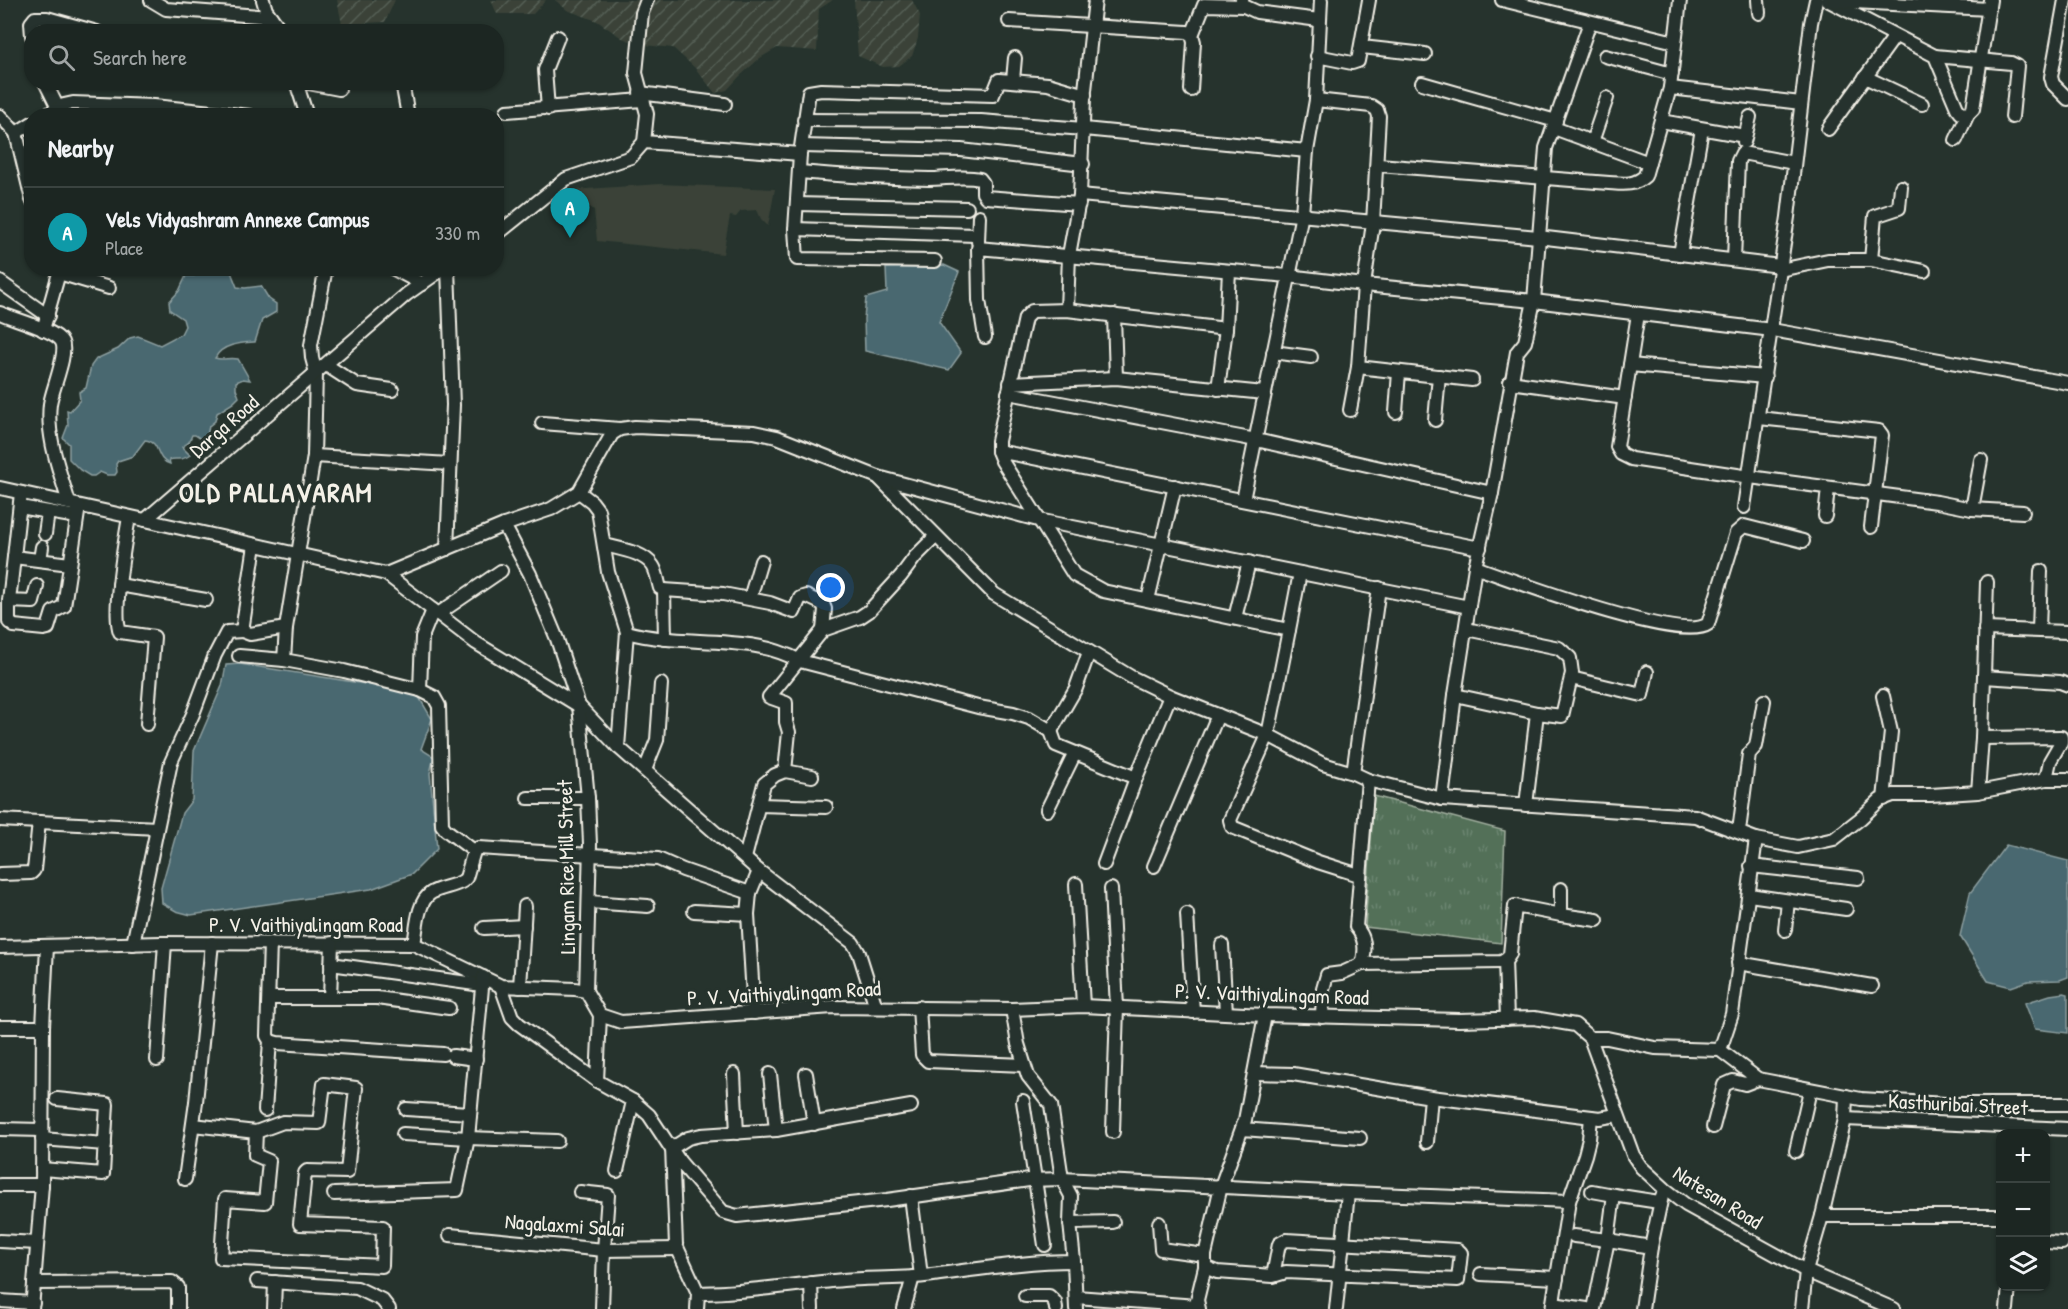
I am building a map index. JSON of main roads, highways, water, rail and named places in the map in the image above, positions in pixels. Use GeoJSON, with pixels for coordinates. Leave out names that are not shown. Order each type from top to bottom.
{"type":"FeatureCollection","features":[{"type":"Feature","properties":{"kind":"water"},"geometry":{"type":"Polygon","coordinates":[[[944,265],[959,272],[939,322],[961,353],[949,370],[865,351],[866,298],[887,292],[886,268],[944,265]]]}},
{"type":"Feature","properties":{"kind":"water"},"geometry":{"type":"Polygon","coordinates":[[[186,276],[233,276],[237,287],[261,286],[269,299],[276,304],[276,312],[262,320],[255,342],[227,347],[215,358],[238,359],[250,380],[243,379],[236,382],[239,397],[217,413],[215,421],[209,426],[206,441],[201,447],[201,439],[192,435],[189,442],[182,447],[190,455],[187,457],[169,460],[170,464],[165,462],[154,444],[145,440],[133,456],[118,461],[115,475],[100,472],[90,476],[69,459],[69,444],[63,438],[68,425],[67,410],[70,411],[80,400],[79,392],[86,388],[91,366],[96,359],[118,349],[130,338],[138,336],[160,345],[181,334],[185,326],[183,319],[170,310],[169,302],[179,291],[186,276]]]}},
{"type":"Feature","properties":{"kind":"water"},"geometry":{"type":"Polygon","coordinates":[[[240,664],[416,692],[432,719],[421,749],[434,757],[430,773],[437,849],[412,874],[371,889],[191,915],[176,911],[162,903],[161,888],[182,813],[192,800],[194,751],[222,686],[226,665],[240,664]]]}},
{"type":"Feature","properties":{"kind":"water"},"geometry":{"type":"Polygon","coordinates":[[[2006,845],[2068,861],[2068,977],[2060,980],[2028,981],[2011,987],[1988,981],[1960,936],[1970,893],[2006,845]]]}},
{"type":"Feature","properties":{"kind":"water"},"geometry":{"type":"Polygon","coordinates":[[[2068,994],[2068,1033],[2035,1029],[2025,1003],[2068,994]]]}},
{"type":"Feature","properties":{"kind":"place","name":"Vels Vidyashram Annexe Campus"},"geometry":{"type":"Point","coordinates":[570,238]}},
{"type":"Feature","properties":{"kind":"district","name":"OLD PALLAVARAM"},"geometry":{"type":"Point","coordinates":[276,492]}}]}
